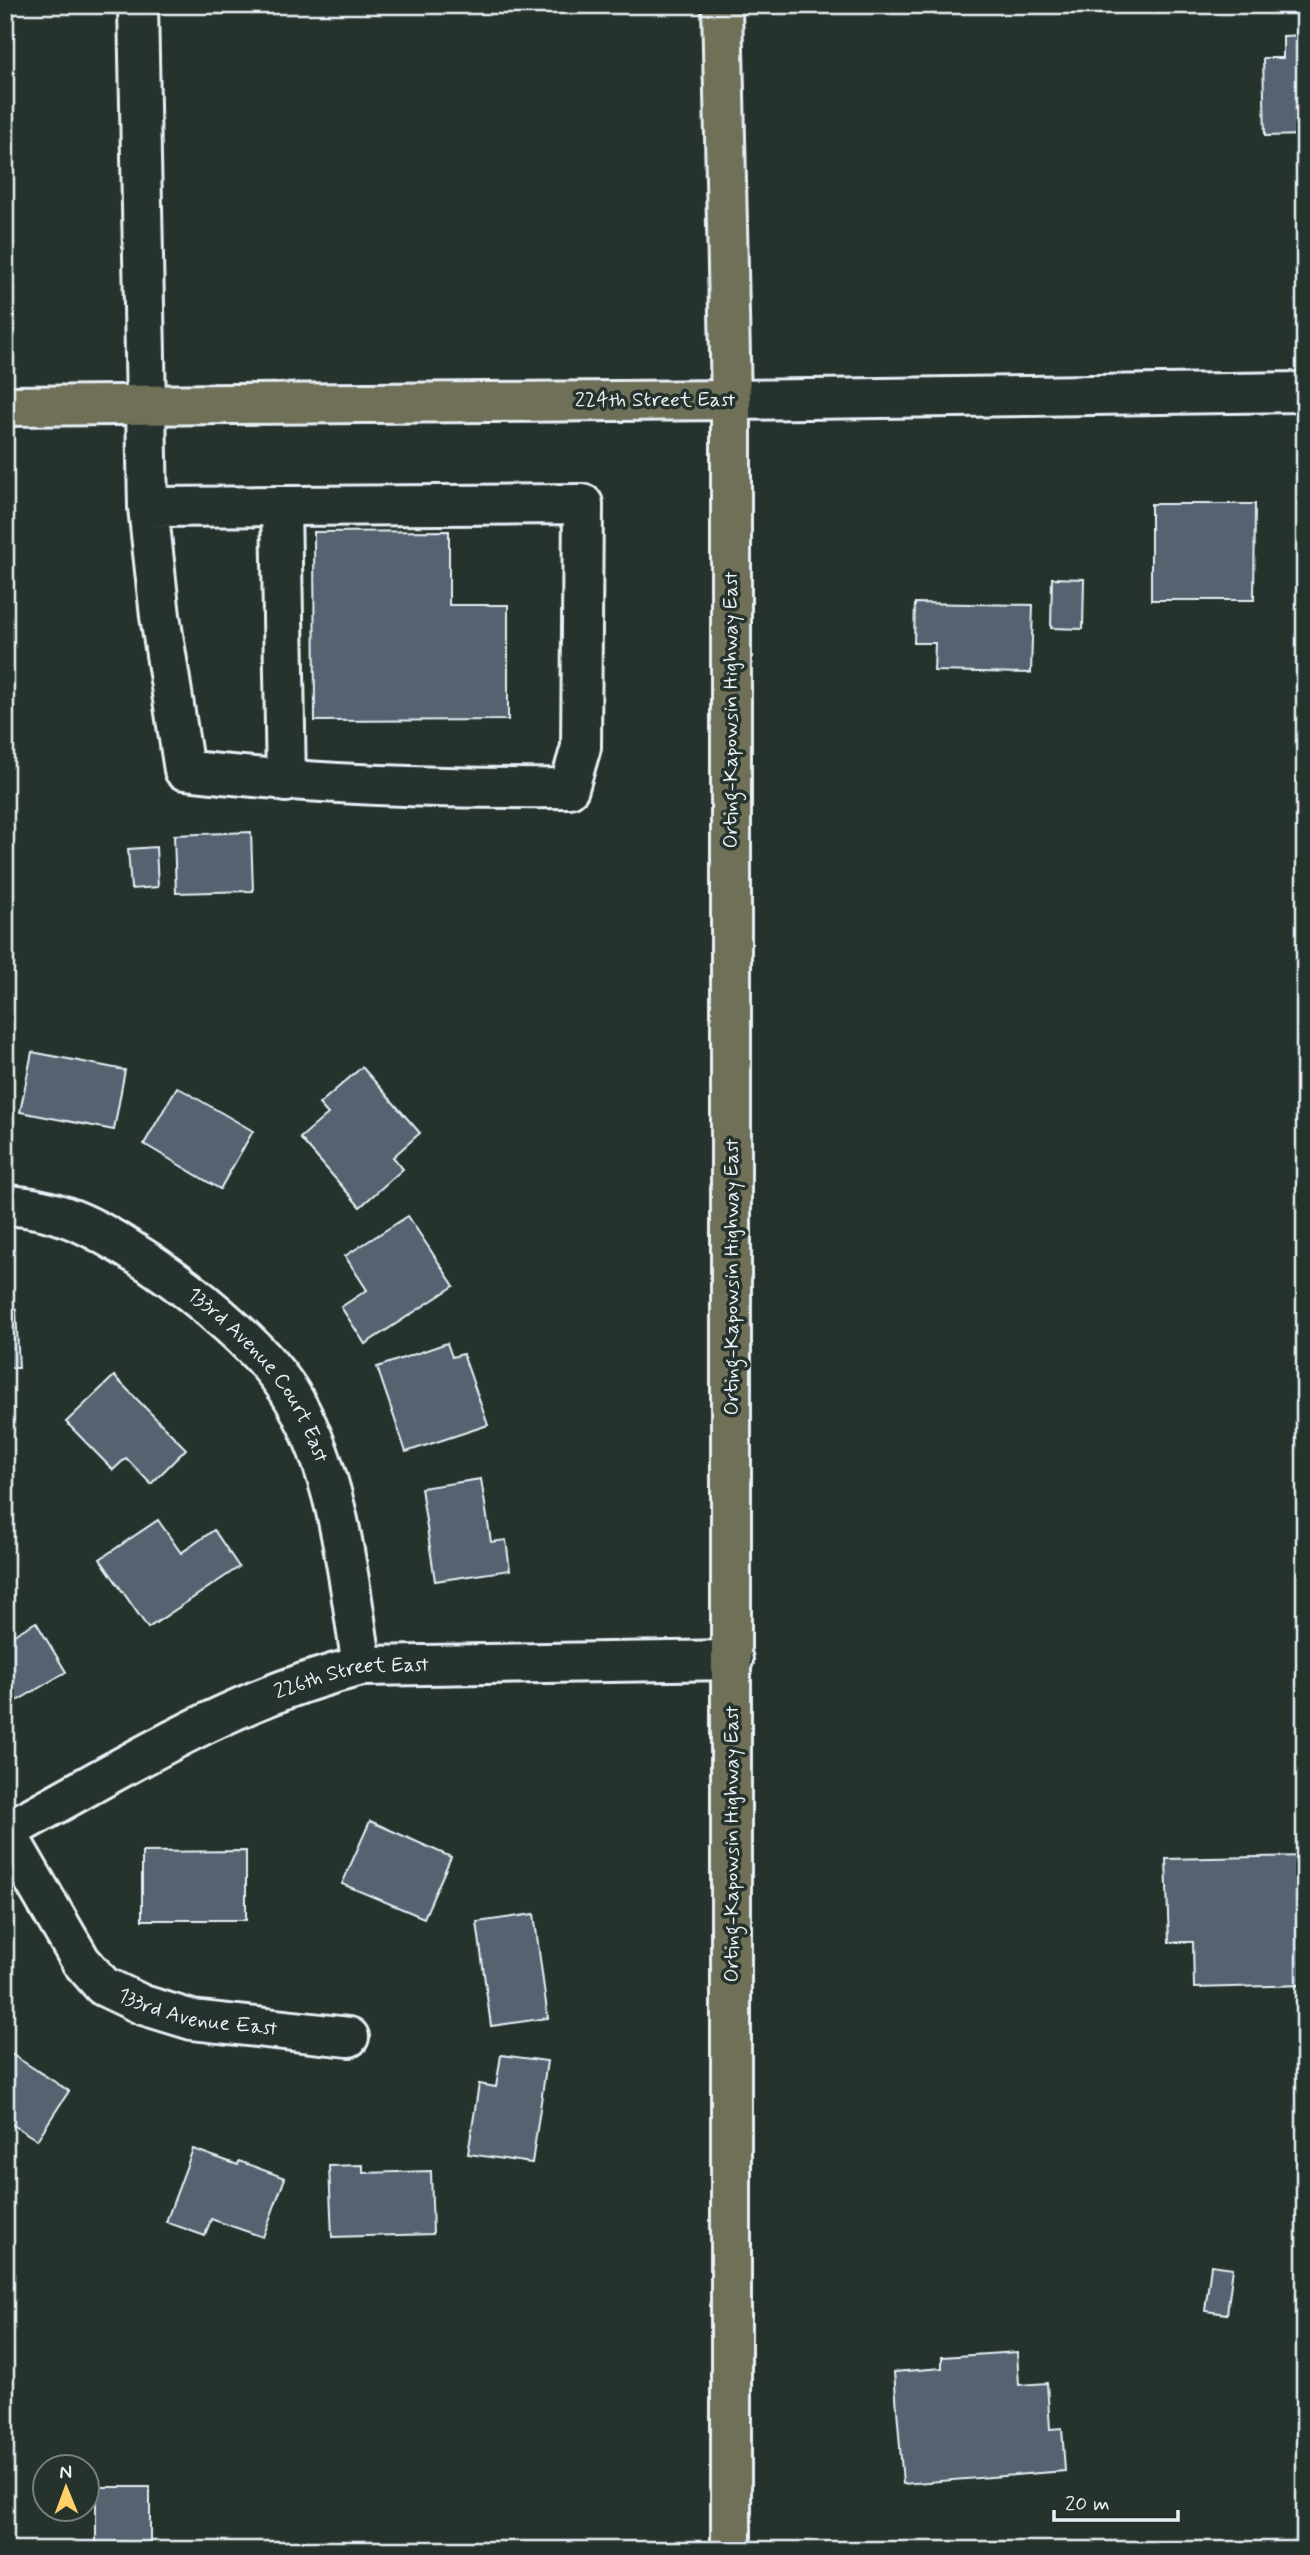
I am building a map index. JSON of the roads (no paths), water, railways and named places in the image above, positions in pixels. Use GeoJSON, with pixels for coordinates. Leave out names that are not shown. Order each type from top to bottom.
{"type":"FeatureCollection","features":[{"type":"Feature","properties":{"kind":"main road","name":"Orting-Kapowsin Highway East"},"geometry":{"type":"LineString","coordinates":[[722,5],[731,400],[731,2550]]}},
{"type":"Feature","properties":{"kind":"main road","name":"224th Street East"},"geometry":{"type":"LineString","coordinates":[[5,406],[731,400]]}},
{"type":"Feature","properties":{"kind":"street"},"geometry":{"type":"LineString","coordinates":[[138,5],[148,507],[160,616],[184,770],[286,782],[469,789],[569,789],[581,747],[583,504],[148,507]]}},
{"type":"Feature","properties":{"kind":"street","name":"224th Street East"},"geometry":{"type":"LineString","coordinates":[[731,400],[1305,392]]}},
{"type":"Feature","properties":{"kind":"street"},"geometry":{"type":"LineString","coordinates":[[281,506],[286,782]]}},
{"type":"Feature","properties":{"kind":"street","name":"133rd Avenue Court East"},"geometry":{"type":"LineString","coordinates":[[5,1205],[29,1206],[67,1214],[104,1233],[175,1281],[274,1369],[295,1400],[312,1438],[337,1510],[362,1666]]}},
{"type":"Feature","properties":{"kind":"street","name":"226th Street East"},"geometry":{"type":"LineString","coordinates":[[5,1832],[208,1723],[267,1695],[316,1677],[362,1666],[733,1660]]}},
{"type":"Feature","properties":{"kind":"street","name":"133rd Avenue East"},"geometry":{"type":"LineString","coordinates":[[5,1832],[80,1961],[103,1986],[143,2004],[192,2020],[349,2037]]}}]}
